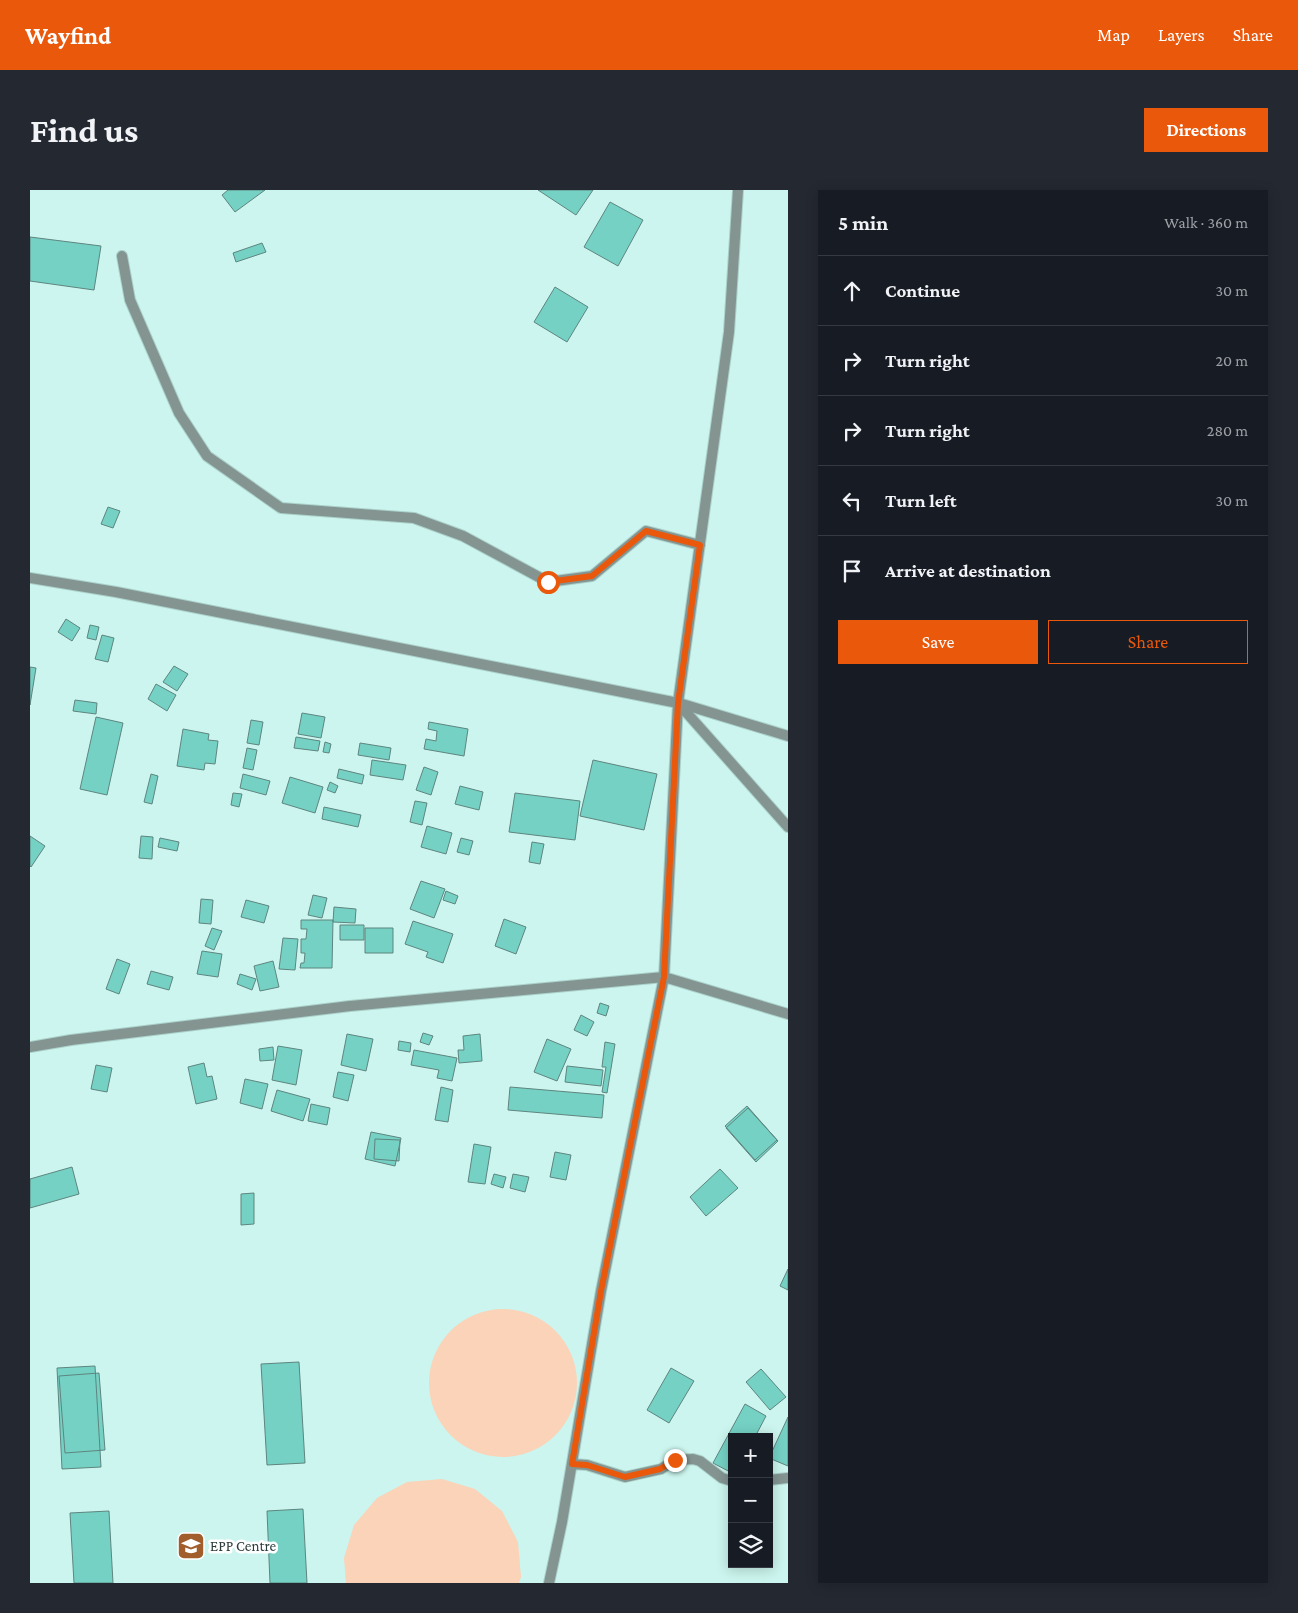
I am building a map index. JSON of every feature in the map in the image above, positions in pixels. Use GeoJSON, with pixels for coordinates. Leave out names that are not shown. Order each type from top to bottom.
{"type":"FeatureCollection","features":[{"type":"Feature","properties":{"kind":"street"},"geometry":{"type":"LineString","coordinates":[[549,1583],[572,1464],[601,1291],[664,977],[678,703],[729,332],[738,190]]}},
{"type":"Feature","properties":{"kind":"street"},"geometry":{"type":"LineString","coordinates":[[122,256],[130,300],[179,413],[207,456],[281,508],[414,518],[463,536],[548,582],[592,576],[646,531],[700,545]]}},
{"type":"Feature","properties":{"kind":"street"},"geometry":{"type":"LineString","coordinates":[[30,578],[126,594],[678,703],[788,736]]}},
{"type":"Feature","properties":{"kind":"street"},"geometry":{"type":"LineString","coordinates":[[678,703],[788,827]]}},
{"type":"Feature","properties":{"kind":"street"},"geometry":{"type":"LineString","coordinates":[[30,1047],[71,1040],[350,1006],[664,977],[788,1014]]}},
{"type":"Feature","properties":{"kind":"street"},"geometry":{"type":"LineString","coordinates":[[572,1464],[587,1465],[625,1477],[660,1469],[675,1460],[693,1459],[722,1478],[728,1480]]}},
{"type":"Feature","properties":{"kind":"street"},"geometry":{"type":"LineString","coordinates":[[773,1480],[788,1478]]}},
{"type":"Feature","properties":{"kind":"shaded area"},"geometry":{"type":"Polygon","coordinates":[[[503,1309],[518,1310],[531,1314],[556,1330],[572,1355],[576,1368],[576,1398],[572,1411],[556,1436],[531,1452],[518,1456],[503,1457],[488,1456],[475,1452],[450,1436],[434,1411],[430,1398],[429,1383],[430,1368],[434,1355],[450,1330],[475,1314],[488,1310],[503,1309]]]}},
{"type":"Feature","properties":{"kind":"shaded area"},"geometry":{"type":"Polygon","coordinates":[[[442,1479],[475,1489],[502,1511],[518,1542],[521,1577],[519,1583],[346,1583],[344,1558],[354,1525],[377,1498],[407,1482],[442,1479]]]}},
{"type":"Feature","properties":{"kind":"building"},"geometry":{"type":"Polygon","coordinates":[[[228,190],[265,190],[235,212],[222,195],[228,190]]]}},
{"type":"Feature","properties":{"kind":"building"},"geometry":{"type":"Polygon","coordinates":[[[538,190],[593,190],[576,215],[538,190]]]}},
{"type":"Feature","properties":{"kind":"building"},"geometry":{"type":"Polygon","coordinates":[[[610,202],[643,220],[618,266],[584,247],[610,202]]]}},
{"type":"Feature","properties":{"kind":"building"},"geometry":{"type":"Polygon","coordinates":[[[30,237],[101,246],[94,290],[30,281],[30,237]]]}},
{"type":"Feature","properties":{"kind":"building"},"geometry":{"type":"Polygon","coordinates":[[[262,243],[266,252],[236,262],[233,253],[262,243]]]}},
{"type":"Feature","properties":{"kind":"building"},"geometry":{"type":"Polygon","coordinates":[[[555,287],[588,307],[567,342],[534,322],[555,287]]]}},
{"type":"Feature","properties":{"kind":"building"},"geometry":{"type":"Polygon","coordinates":[[[108,507],[120,511],[113,528],[101,524],[108,507]]]}},
{"type":"Feature","properties":{"kind":"building"},"geometry":{"type":"Polygon","coordinates":[[[66,619],[80,628],[72,641],[58,632],[66,619]]]}},
{"type":"Feature","properties":{"kind":"building"},"geometry":{"type":"Polygon","coordinates":[[[90,625],[99,627],[96,640],[87,638],[90,625]]]}},
{"type":"Feature","properties":{"kind":"building"},"geometry":{"type":"Polygon","coordinates":[[[102,635],[114,638],[108,662],[95,659],[102,635]]]}},
{"type":"Feature","properties":{"kind":"building"},"geometry":{"type":"Polygon","coordinates":[[[174,666],[188,674],[177,691],[163,682],[174,666]]]}},
{"type":"Feature","properties":{"kind":"building"},"geometry":{"type":"Polygon","coordinates":[[[30,667],[36,668],[30,705],[30,667]]]}},
{"type":"Feature","properties":{"kind":"building"},"geometry":{"type":"Polygon","coordinates":[[[156,684],[176,695],[167,711],[148,699],[156,684]]]}},
{"type":"Feature","properties":{"kind":"building"},"geometry":{"type":"Polygon","coordinates":[[[75,700],[97,703],[96,714],[73,711],[75,700]]]}},
{"type":"Feature","properties":{"kind":"building"},"geometry":{"type":"Polygon","coordinates":[[[302,713],[325,717],[321,738],[298,734],[302,713]]]}},
{"type":"Feature","properties":{"kind":"building"},"geometry":{"type":"Polygon","coordinates":[[[96,717],[123,723],[107,795],[80,789],[96,717]]]}},
{"type":"Feature","properties":{"kind":"building"},"geometry":{"type":"Polygon","coordinates":[[[251,720],[263,722],[259,745],[247,743],[251,720]]]}},
{"type":"Feature","properties":{"kind":"building"},"geometry":{"type":"Polygon","coordinates":[[[429,722],[468,729],[464,756],[424,749],[426,739],[436,741],[437,731],[428,729],[429,722]]]}},
{"type":"Feature","properties":{"kind":"building"},"geometry":{"type":"Polygon","coordinates":[[[183,729],[209,734],[208,740],[218,741],[215,764],[205,763],[204,770],[177,766],[183,729]]]}},
{"type":"Feature","properties":{"kind":"building"},"geometry":{"type":"Polygon","coordinates":[[[296,737],[320,741],[318,751],[294,748],[296,737]]]}},
{"type":"Feature","properties":{"kind":"building"},"geometry":{"type":"Polygon","coordinates":[[[325,742],[331,744],[329,753],[323,752],[325,742]]]}},
{"type":"Feature","properties":{"kind":"building"},"geometry":{"type":"Polygon","coordinates":[[[360,743],[391,748],[389,760],[358,755],[360,743]]]}},
{"type":"Feature","properties":{"kind":"building"},"geometry":{"type":"Polygon","coordinates":[[[247,748],[257,750],[253,770],[243,768],[247,748]]]}},
{"type":"Feature","properties":{"kind":"building"},"geometry":{"type":"Polygon","coordinates":[[[372,760],[406,765],[403,780],[370,775],[372,760]]]}},
{"type":"Feature","properties":{"kind":"building"},"geometry":{"type":"Polygon","coordinates":[[[593,760],[657,774],[644,830],[580,816],[593,760]]]}},
{"type":"Feature","properties":{"kind":"building"},"geometry":{"type":"Polygon","coordinates":[[[424,767],[438,772],[431,795],[416,790],[424,767]]]}},
{"type":"Feature","properties":{"kind":"building"},"geometry":{"type":"Polygon","coordinates":[[[339,769],[364,775],[362,784],[337,778],[339,769]]]}},
{"type":"Feature","properties":{"kind":"building"},"geometry":{"type":"Polygon","coordinates":[[[151,774],[158,776],[152,804],[144,802],[151,774]]]}},
{"type":"Feature","properties":{"kind":"building"},"geometry":{"type":"Polygon","coordinates":[[[243,774],[270,781],[266,795],[240,788],[243,774]]]}},
{"type":"Feature","properties":{"kind":"building"},"geometry":{"type":"Polygon","coordinates":[[[290,777],[323,787],[315,813],[282,803],[290,777]]]}},
{"type":"Feature","properties":{"kind":"building"},"geometry":{"type":"Polygon","coordinates":[[[330,782],[338,786],[335,793],[327,790],[330,782]]]}},
{"type":"Feature","properties":{"kind":"building"},"geometry":{"type":"Polygon","coordinates":[[[460,786],[483,792],[479,810],[455,804],[460,786]]]}},
{"type":"Feature","properties":{"kind":"building"},"geometry":{"type":"Polygon","coordinates":[[[233,793],[242,794],[239,807],[231,805],[233,793]]]}},
{"type":"Feature","properties":{"kind":"building"},"geometry":{"type":"Polygon","coordinates":[[[515,793],[580,801],[575,840],[509,832],[515,793]]]}},
{"type":"Feature","properties":{"kind":"building"},"geometry":{"type":"Polygon","coordinates":[[[415,801],[427,803],[422,825],[410,822],[415,801]]]}},
{"type":"Feature","properties":{"kind":"building"},"geometry":{"type":"Polygon","coordinates":[[[324,807],[361,815],[358,827],[322,819],[324,807]]]}},
{"type":"Feature","properties":{"kind":"building"},"geometry":{"type":"Polygon","coordinates":[[[427,826],[452,833],[446,854],[421,847],[427,826]]]}},
{"type":"Feature","properties":{"kind":"building"},"geometry":{"type":"Polygon","coordinates":[[[30,836],[45,846],[31,867],[30,866],[30,836]]]}},
{"type":"Feature","properties":{"kind":"building"},"geometry":{"type":"Polygon","coordinates":[[[141,836],[153,837],[152,859],[139,858],[141,836]]]}},
{"type":"Feature","properties":{"kind":"building"},"geometry":{"type":"Polygon","coordinates":[[[160,838],[179,842],[177,851],[158,847],[160,838]]]}},
{"type":"Feature","properties":{"kind":"building"},"geometry":{"type":"Polygon","coordinates":[[[461,838],[473,841],[469,855],[457,852],[461,838]]]}},
{"type":"Feature","properties":{"kind":"building"},"geometry":{"type":"Polygon","coordinates":[[[532,842],[544,844],[540,864],[529,862],[532,842]]]}},
{"type":"Feature","properties":{"kind":"building"},"geometry":{"type":"Polygon","coordinates":[[[421,881],[445,889],[434,918],[410,909],[421,881]]]}},
{"type":"Feature","properties":{"kind":"building"},"geometry":{"type":"Polygon","coordinates":[[[446,891],[458,896],[455,904],[443,900],[446,891]]]}},
{"type":"Feature","properties":{"kind":"building"},"geometry":{"type":"Polygon","coordinates":[[[313,895],[327,898],[322,918],[308,915],[313,895]]]}},
{"type":"Feature","properties":{"kind":"building"},"geometry":{"type":"Polygon","coordinates":[[[201,899],[213,900],[211,924],[199,923],[201,899]]]}},
{"type":"Feature","properties":{"kind":"building"},"geometry":{"type":"Polygon","coordinates":[[[246,900],[269,906],[264,923],[241,917],[246,900]]]}},
{"type":"Feature","properties":{"kind":"building"},"geometry":{"type":"Polygon","coordinates":[[[334,907],[356,909],[355,923],[333,922],[334,907]]]}},
{"type":"Feature","properties":{"kind":"building"},"geometry":{"type":"Polygon","coordinates":[[[504,919],[526,927],[516,954],[495,946],[504,919]]]}},
{"type":"Feature","properties":{"kind":"building"},"geometry":{"type":"Polygon","coordinates":[[[301,920],[333,920],[332,968],[300,968],[301,963],[304,963],[305,953],[301,953],[301,939],[306,939],[307,929],[301,929],[301,920]]]}},
{"type":"Feature","properties":{"kind":"building"},"geometry":{"type":"Polygon","coordinates":[[[413,921],[453,934],[443,963],[426,957],[428,952],[405,944],[413,921]]]}},
{"type":"Feature","properties":{"kind":"building"},"geometry":{"type":"Polygon","coordinates":[[[340,925],[364,925],[364,940],[340,940],[340,925]]]}},
{"type":"Feature","properties":{"kind":"building"},"geometry":{"type":"Polygon","coordinates":[[[212,928],[222,931],[214,950],[205,946],[212,928]]]}},
{"type":"Feature","properties":{"kind":"building"},"geometry":{"type":"Polygon","coordinates":[[[365,928],[393,928],[393,953],[365,953],[365,928]]]}},
{"type":"Feature","properties":{"kind":"building"},"geometry":{"type":"Polygon","coordinates":[[[283,938],[298,939],[295,970],[279,969],[283,938]]]}},
{"type":"Feature","properties":{"kind":"building"},"geometry":{"type":"Polygon","coordinates":[[[202,951],[222,954],[218,977],[197,974],[202,951]]]}},
{"type":"Feature","properties":{"kind":"building"},"geometry":{"type":"Polygon","coordinates":[[[117,959],[130,964],[119,994],[106,989],[117,959]]]}},
{"type":"Feature","properties":{"kind":"building"},"geometry":{"type":"Polygon","coordinates":[[[273,961],[279,987],[260,991],[254,966],[273,961]]]}},
{"type":"Feature","properties":{"kind":"building"},"geometry":{"type":"Polygon","coordinates":[[[151,971],[173,977],[169,990],[147,984],[151,971]]]}},
{"type":"Feature","properties":{"kind":"building"},"geometry":{"type":"Polygon","coordinates":[[[240,974],[256,979],[252,990],[237,984],[240,974]]]}},
{"type":"Feature","properties":{"kind":"building"},"geometry":{"type":"Polygon","coordinates":[[[600,1003],[609,1006],[606,1016],[597,1013],[600,1003]]]}},
{"type":"Feature","properties":{"kind":"building"},"geometry":{"type":"Polygon","coordinates":[[[581,1015],[594,1022],[587,1036],[574,1030],[581,1015]]]}},
{"type":"Feature","properties":{"kind":"building"},"geometry":{"type":"Polygon","coordinates":[[[423,1033],[433,1036],[429,1045],[420,1042],[423,1033]]]}},
{"type":"Feature","properties":{"kind":"building"},"geometry":{"type":"Polygon","coordinates":[[[347,1034],[373,1039],[366,1071],[341,1065],[347,1034]]]}},
{"type":"Feature","properties":{"kind":"building"},"geometry":{"type":"Polygon","coordinates":[[[480,1034],[482,1061],[459,1063],[458,1050],[464,1050],[463,1036],[480,1034]]]}},
{"type":"Feature","properties":{"kind":"building"},"geometry":{"type":"Polygon","coordinates":[[[547,1039],[571,1049],[557,1081],[534,1072],[547,1039]]]}},
{"type":"Feature","properties":{"kind":"building"},"geometry":{"type":"Polygon","coordinates":[[[399,1041],[411,1043],[410,1052],[398,1050],[399,1041]]]}},
{"type":"Feature","properties":{"kind":"building"},"geometry":{"type":"Polygon","coordinates":[[[605,1042],[615,1044],[607,1093],[602,1092],[606,1067],[602,1067],[605,1042]]]}},
{"type":"Feature","properties":{"kind":"building"},"geometry":{"type":"Polygon","coordinates":[[[278,1046],[302,1050],[296,1085],[272,1080],[278,1046]]]}},
{"type":"Feature","properties":{"kind":"building"},"geometry":{"type":"Polygon","coordinates":[[[273,1047],[274,1060],[260,1061],[259,1049],[273,1047]]]}},
{"type":"Feature","properties":{"kind":"building"},"geometry":{"type":"Polygon","coordinates":[[[414,1050],[457,1058],[452,1081],[437,1078],[439,1070],[411,1065],[414,1050]]]}},
{"type":"Feature","properties":{"kind":"building"},"geometry":{"type":"Polygon","coordinates":[[[204,1063],[207,1077],[212,1076],[217,1099],[196,1104],[188,1067],[204,1063]]]}},
{"type":"Feature","properties":{"kind":"building"},"geometry":{"type":"Polygon","coordinates":[[[96,1065],[112,1068],[107,1092],[91,1089],[96,1065]]]}},
{"type":"Feature","properties":{"kind":"building"},"geometry":{"type":"Polygon","coordinates":[[[567,1066],[603,1070],[601,1086],[565,1082],[567,1066]]]}},
{"type":"Feature","properties":{"kind":"building"},"geometry":{"type":"Polygon","coordinates":[[[338,1072],[354,1075],[348,1101],[333,1097],[338,1072]]]}},
{"type":"Feature","properties":{"kind":"building"},"geometry":{"type":"Polygon","coordinates":[[[245,1079],[268,1084],[262,1109],[240,1103],[245,1079]]]}},
{"type":"Feature","properties":{"kind":"building"},"geometry":{"type":"Polygon","coordinates":[[[441,1087],[453,1090],[448,1122],[435,1120],[441,1087]]]}},
{"type":"Feature","properties":{"kind":"building"},"geometry":{"type":"Polygon","coordinates":[[[510,1087],[604,1095],[602,1118],[508,1110],[510,1087]]]}},
{"type":"Feature","properties":{"kind":"building"},"geometry":{"type":"Polygon","coordinates":[[[277,1090],[310,1099],[303,1121],[271,1111],[277,1090]]]}},
{"type":"Feature","properties":{"kind":"building"},"geometry":{"type":"Polygon","coordinates":[[[311,1104],[330,1108],[327,1125],[308,1121],[311,1104]]]}},
{"type":"Feature","properties":{"kind":"building"},"geometry":{"type":"Polygon","coordinates":[[[747,1106],[777,1140],[755,1160],[725,1126],[747,1106]]]}},
{"type":"Feature","properties":{"kind":"building"},"geometry":{"type":"Polygon","coordinates":[[[748,1108],[778,1141],[756,1162],[726,1128],[748,1108]]]}},
{"type":"Feature","properties":{"kind":"building"},"geometry":{"type":"Polygon","coordinates":[[[371,1132],[401,1138],[395,1166],[365,1159],[371,1132]]]}},
{"type":"Feature","properties":{"kind":"building"},"geometry":{"type":"Polygon","coordinates":[[[375,1139],[400,1140],[399,1161],[374,1159],[375,1139]]]}},
{"type":"Feature","properties":{"kind":"building"},"geometry":{"type":"Polygon","coordinates":[[[474,1144],[491,1147],[485,1184],[468,1182],[474,1144]]]}},
{"type":"Feature","properties":{"kind":"building"},"geometry":{"type":"Polygon","coordinates":[[[555,1152],[571,1155],[566,1180],[550,1177],[555,1152]]]}},
{"type":"Feature","properties":{"kind":"building"},"geometry":{"type":"Polygon","coordinates":[[[72,1167],[79,1194],[30,1208],[30,1179],[72,1167]]]}},
{"type":"Feature","properties":{"kind":"building"},"geometry":{"type":"Polygon","coordinates":[[[720,1169],[738,1188],[706,1216],[690,1197],[720,1169]]]}},
{"type":"Feature","properties":{"kind":"building"},"geometry":{"type":"Polygon","coordinates":[[[494,1174],[506,1177],[503,1188],[491,1184],[494,1174]]]}},
{"type":"Feature","properties":{"kind":"building"},"geometry":{"type":"Polygon","coordinates":[[[513,1174],[529,1177],[525,1192],[510,1188],[513,1174]]]}},
{"type":"Feature","properties":{"kind":"building"},"geometry":{"type":"Polygon","coordinates":[[[254,1193],[254,1224],[241,1225],[241,1194],[254,1193]]]}},
{"type":"Feature","properties":{"kind":"building"},"geometry":{"type":"Polygon","coordinates":[[[788,1269],[788,1290],[780,1286],[788,1269]]]}},
{"type":"Feature","properties":{"kind":"building"},"geometry":{"type":"Polygon","coordinates":[[[299,1362],[305,1463],[267,1465],[261,1364],[299,1362]]]}},
{"type":"Feature","properties":{"kind":"building"},"geometry":{"type":"Polygon","coordinates":[[[95,1366],[101,1467],[62,1469],[57,1368],[95,1366]]]}},
{"type":"Feature","properties":{"kind":"building"},"geometry":{"type":"Polygon","coordinates":[[[671,1368],[694,1381],[669,1423],[647,1410],[671,1368]]]}},
{"type":"Feature","properties":{"kind":"building"},"geometry":{"type":"Polygon","coordinates":[[[761,1369],[786,1397],[770,1410],[746,1382],[761,1369]]]}},
{"type":"Feature","properties":{"kind":"building"},"geometry":{"type":"Polygon","coordinates":[[[99,1373],[105,1450],[65,1453],[59,1376],[99,1373]]]}},
{"type":"Feature","properties":{"kind":"building"},"geometry":{"type":"Polygon","coordinates":[[[745,1404],[766,1416],[757,1433],[729,1433],[745,1404]]]}},
{"type":"Feature","properties":{"kind":"building"},"geometry":{"type":"Polygon","coordinates":[[[788,1417],[788,1466],[773,1460],[773,1449],[788,1417]]]}},
{"type":"Feature","properties":{"kind":"building"},"geometry":{"type":"Polygon","coordinates":[[[728,1435],[728,1471],[713,1463],[728,1435]]]}},
{"type":"Feature","properties":{"kind":"building"},"geometry":{"type":"Polygon","coordinates":[[[303,1509],[307,1583],[270,1583],[267,1511],[303,1509]]]}},
{"type":"Feature","properties":{"kind":"building"},"geometry":{"type":"Polygon","coordinates":[[[109,1511],[113,1583],[74,1583],[70,1513],[109,1511]]]}},
{"type":"Feature","properties":{"kind":"place","name":"EPP Centre"},"geometry":{"type":"Point","coordinates":[191,1546]}},
{"type":"Feature","properties":{"kind":"route"},"geometry":{"type":"LineString","coordinates":[[548,582],[592,576],[646,531],[700,545],[678,703],[664,977],[601,1291],[572,1464],[587,1465],[625,1477],[660,1469],[675,1460]]}}]}
